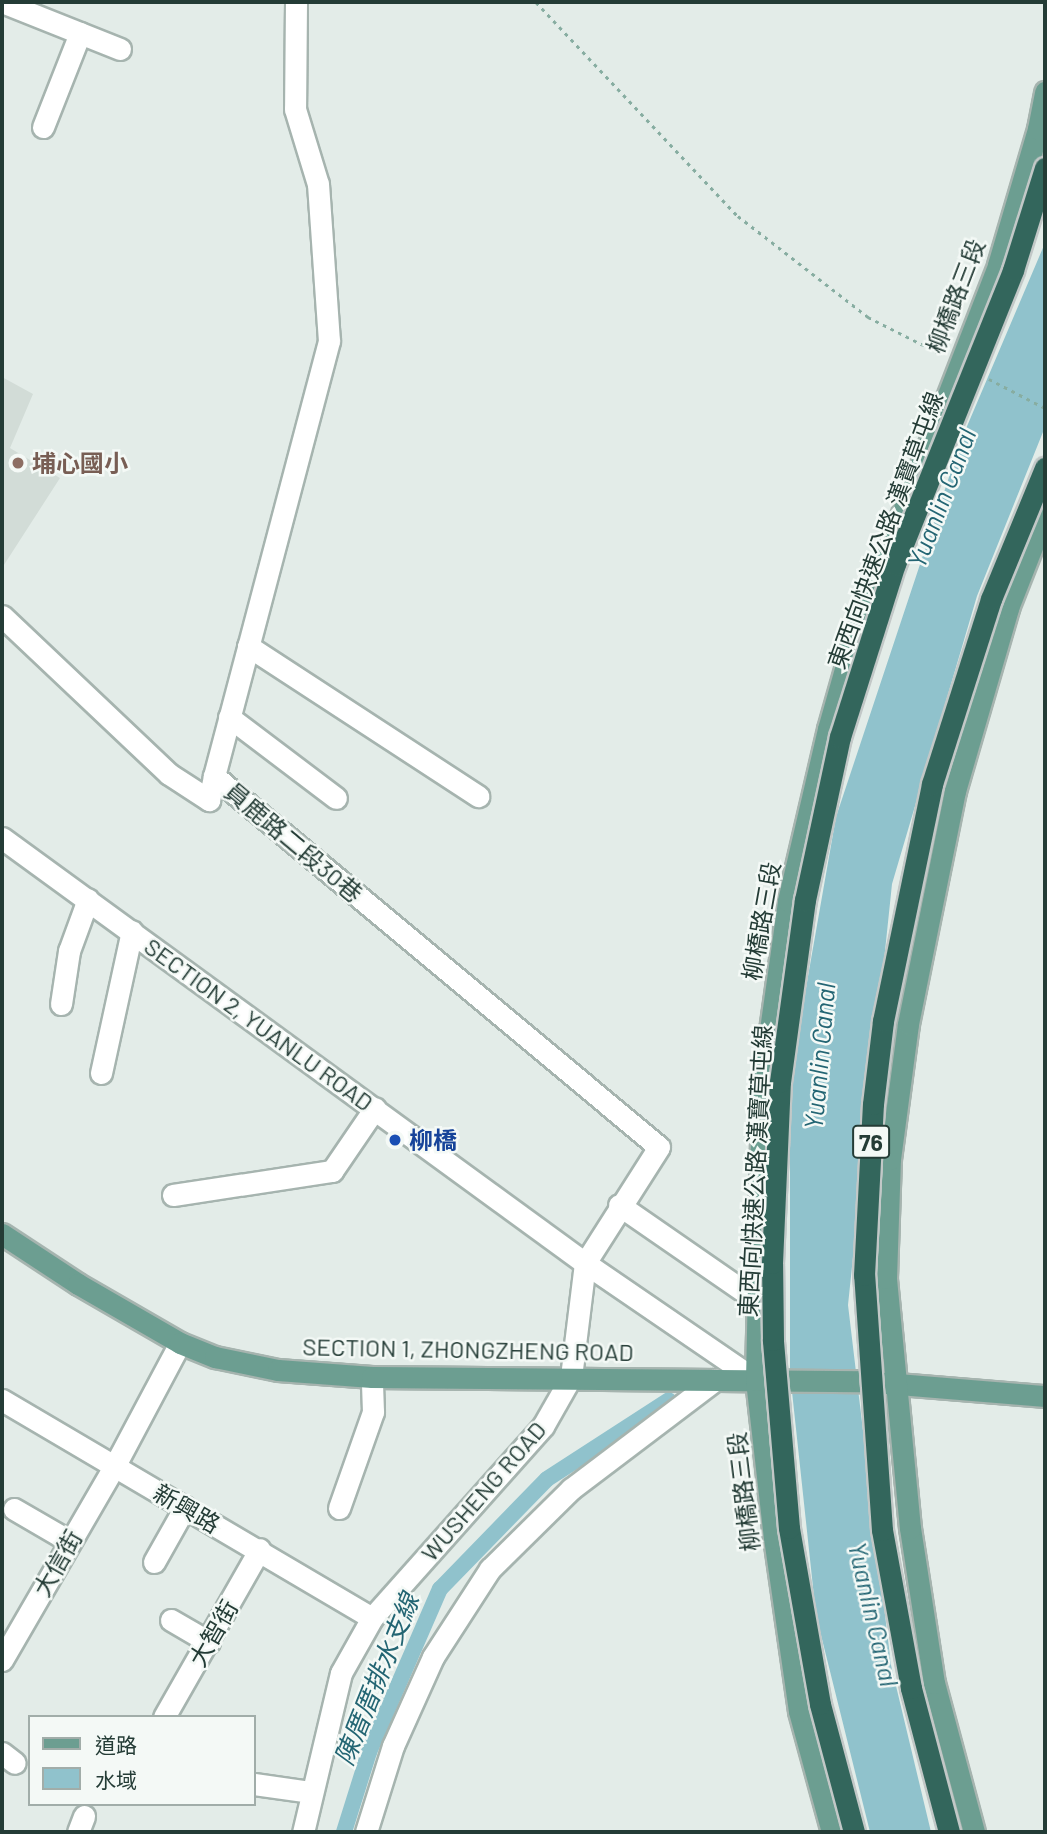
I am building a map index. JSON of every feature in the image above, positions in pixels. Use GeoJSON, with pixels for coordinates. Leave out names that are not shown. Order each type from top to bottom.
{"type":"FeatureCollection","features":[{"type":"Feature","properties":{"kind":"highway","name":"東西向快速公路 漢寶草屯線"},"geometry":{"type":"LineString","coordinates":[[854,1832],[820,1704],[789,1528],[774,1340],[772,1263],[780,1082],[805,900],[840,737],[895,564],[1013,270],[1045,168]]}},
{"type":"Feature","properties":{"kind":"highway","name":"76"},"geometry":{"type":"LineString","coordinates":[[949,1832],[911,1688],[882,1530],[864,1275],[873,1104],[883,1021],[932,784],[991,599],[1045,468]]}},
{"type":"Feature","properties":{"kind":"main road","name":"柳橋路三段"},"geometry":{"type":"LineString","coordinates":[[832,1832],[799,1712],[774,1538],[757,1380],[762,1087],[788,901],[828,729],[853,637],[957,363],[998,265],[1038,129],[1045,92]]}},
{"type":"Feature","properties":{"kind":"main road"},"geometry":{"type":"LineString","coordinates":[[974,1832],[934,1684],[910,1528],[886,1278],[890,1158],[908,1024],[955,791],[1008,608],[1045,514]]}},
{"type":"Feature","properties":{"kind":"main road","name":"SECTION 1, ZHONGZHENG ROAD"},"geometry":{"type":"LineString","coordinates":[[2,1234],[78,1284],[180,1343],[215,1357],[278,1370],[372,1377],[861,1381],[1045,1396]]}},
{"type":"Feature","properties":{"kind":"street"},"geometry":{"type":"LineString","coordinates":[[2,2],[120,49]]}},
{"type":"Feature","properties":{"kind":"street","name":"員鹿路二段30巷"},"geometry":{"type":"LineString","coordinates":[[296,2],[295,109],[317,184],[329,341],[214,776],[659,1147],[585,1263],[571,1377]]}},
{"type":"Feature","properties":{"kind":"street"},"geometry":{"type":"LineString","coordinates":[[43,127],[80,33]]}},
{"type":"Feature","properties":{"kind":"street"},"geometry":{"type":"LineString","coordinates":[[2,616],[169,774],[209,800],[214,776]]}},
{"type":"Feature","properties":{"kind":"street"},"geometry":{"type":"LineString","coordinates":[[248,646],[478,796]]}},
{"type":"Feature","properties":{"kind":"street"},"geometry":{"type":"LineString","coordinates":[[229,717],[337,798]]}},
{"type":"Feature","properties":{"kind":"street","name":"SECTION 2, YUANLU ROAD"},"geometry":{"type":"LineString","coordinates":[[2,838],[585,1263],[757,1380]]}},
{"type":"Feature","properties":{"kind":"street"},"geometry":{"type":"LineString","coordinates":[[61,1004],[69,951],[88,899]]}},
{"type":"Feature","properties":{"kind":"street"},"geometry":{"type":"LineString","coordinates":[[102,1073],[132,931]]}},
{"type":"Feature","properties":{"kind":"street"},"geometry":{"type":"LineString","coordinates":[[173,1195],[332,1171],[375,1108]]}},
{"type":"Feature","properties":{"kind":"street"},"geometry":{"type":"LineString","coordinates":[[619,1206],[743,1292]]}},
{"type":"Feature","properties":{"kind":"street","name":"大信街"},"geometry":{"type":"LineString","coordinates":[[2,1660],[114,1467],[180,1343]]}},
{"type":"Feature","properties":{"kind":"street"},"geometry":{"type":"LineString","coordinates":[[338,1508],[373,1412],[372,1377]]}},
{"type":"Feature","properties":{"kind":"street","name":"WUSHENG ROAD"},"geometry":{"type":"LineString","coordinates":[[303,1832],[341,1673],[372,1618],[543,1426],[571,1377]]}},
{"type":"Feature","properties":{"kind":"street"},"geometry":{"type":"LineString","coordinates":[[366,1832],[393,1746],[433,1657],[490,1569],[571,1489],[715,1380]]}},
{"type":"Feature","properties":{"kind":"street","name":"新興路"},"geometry":{"type":"LineString","coordinates":[[2,1400],[260,1549],[372,1618]]}},
{"type":"Feature","properties":{"kind":"street"},"geometry":{"type":"LineString","coordinates":[[155,1562],[185,1507]]}},
{"type":"Feature","properties":{"kind":"street"},"geometry":{"type":"LineString","coordinates":[[14,1509],[69,1541]]}},
{"type":"Feature","properties":{"kind":"street","name":"大智街"},"geometry":{"type":"LineString","coordinates":[[165,1715],[260,1549]]}},
{"type":"Feature","properties":{"kind":"street"},"geometry":{"type":"LineString","coordinates":[[171,1620],[209,1642]]}},
{"type":"Feature","properties":{"kind":"street"},"geometry":{"type":"LineString","coordinates":[[256,1784],[311,1792]]}},
{"type":"Feature","properties":{"kind":"path"},"geometry":{"type":"LineString","coordinates":[[536,2],[738,216],[868,317],[1045,408]]}},
{"type":"Feature","properties":{"kind":"shaded area","name":"埔心國小"},"geometry":{"type":"Polygon","coordinates":[[[2,377],[33,394],[10,448],[60,478],[2,568],[2,377]]]}},
{"type":"Feature","properties":{"kind":"water","name":"Yuanlin Canal"},"geometry":{"type":"Polygon","coordinates":[[[1045,243],[1045,427],[977,596],[892,884],[848,1305],[891,1665],[931,1832],[870,1832],[816,1615],[790,1373],[790,1079],[836,817],[962,438],[1045,243]]]}},
{"type":"Feature","properties":{"kind":"waterway","name":"陳厝厝排水支線"},"geometry":{"type":"LineString","coordinates":[[344,1832],[369,1752],[440,1589],[547,1479],[669,1400]]}},
{"type":"Feature","properties":{"kind":"place","name":"埔心國小"},"geometry":{"type":"Point","coordinates":[18,463]}},
{"type":"Feature","properties":{"kind":"place","name":"柳橋"},"geometry":{"type":"Point","coordinates":[395,1140]}}]}
